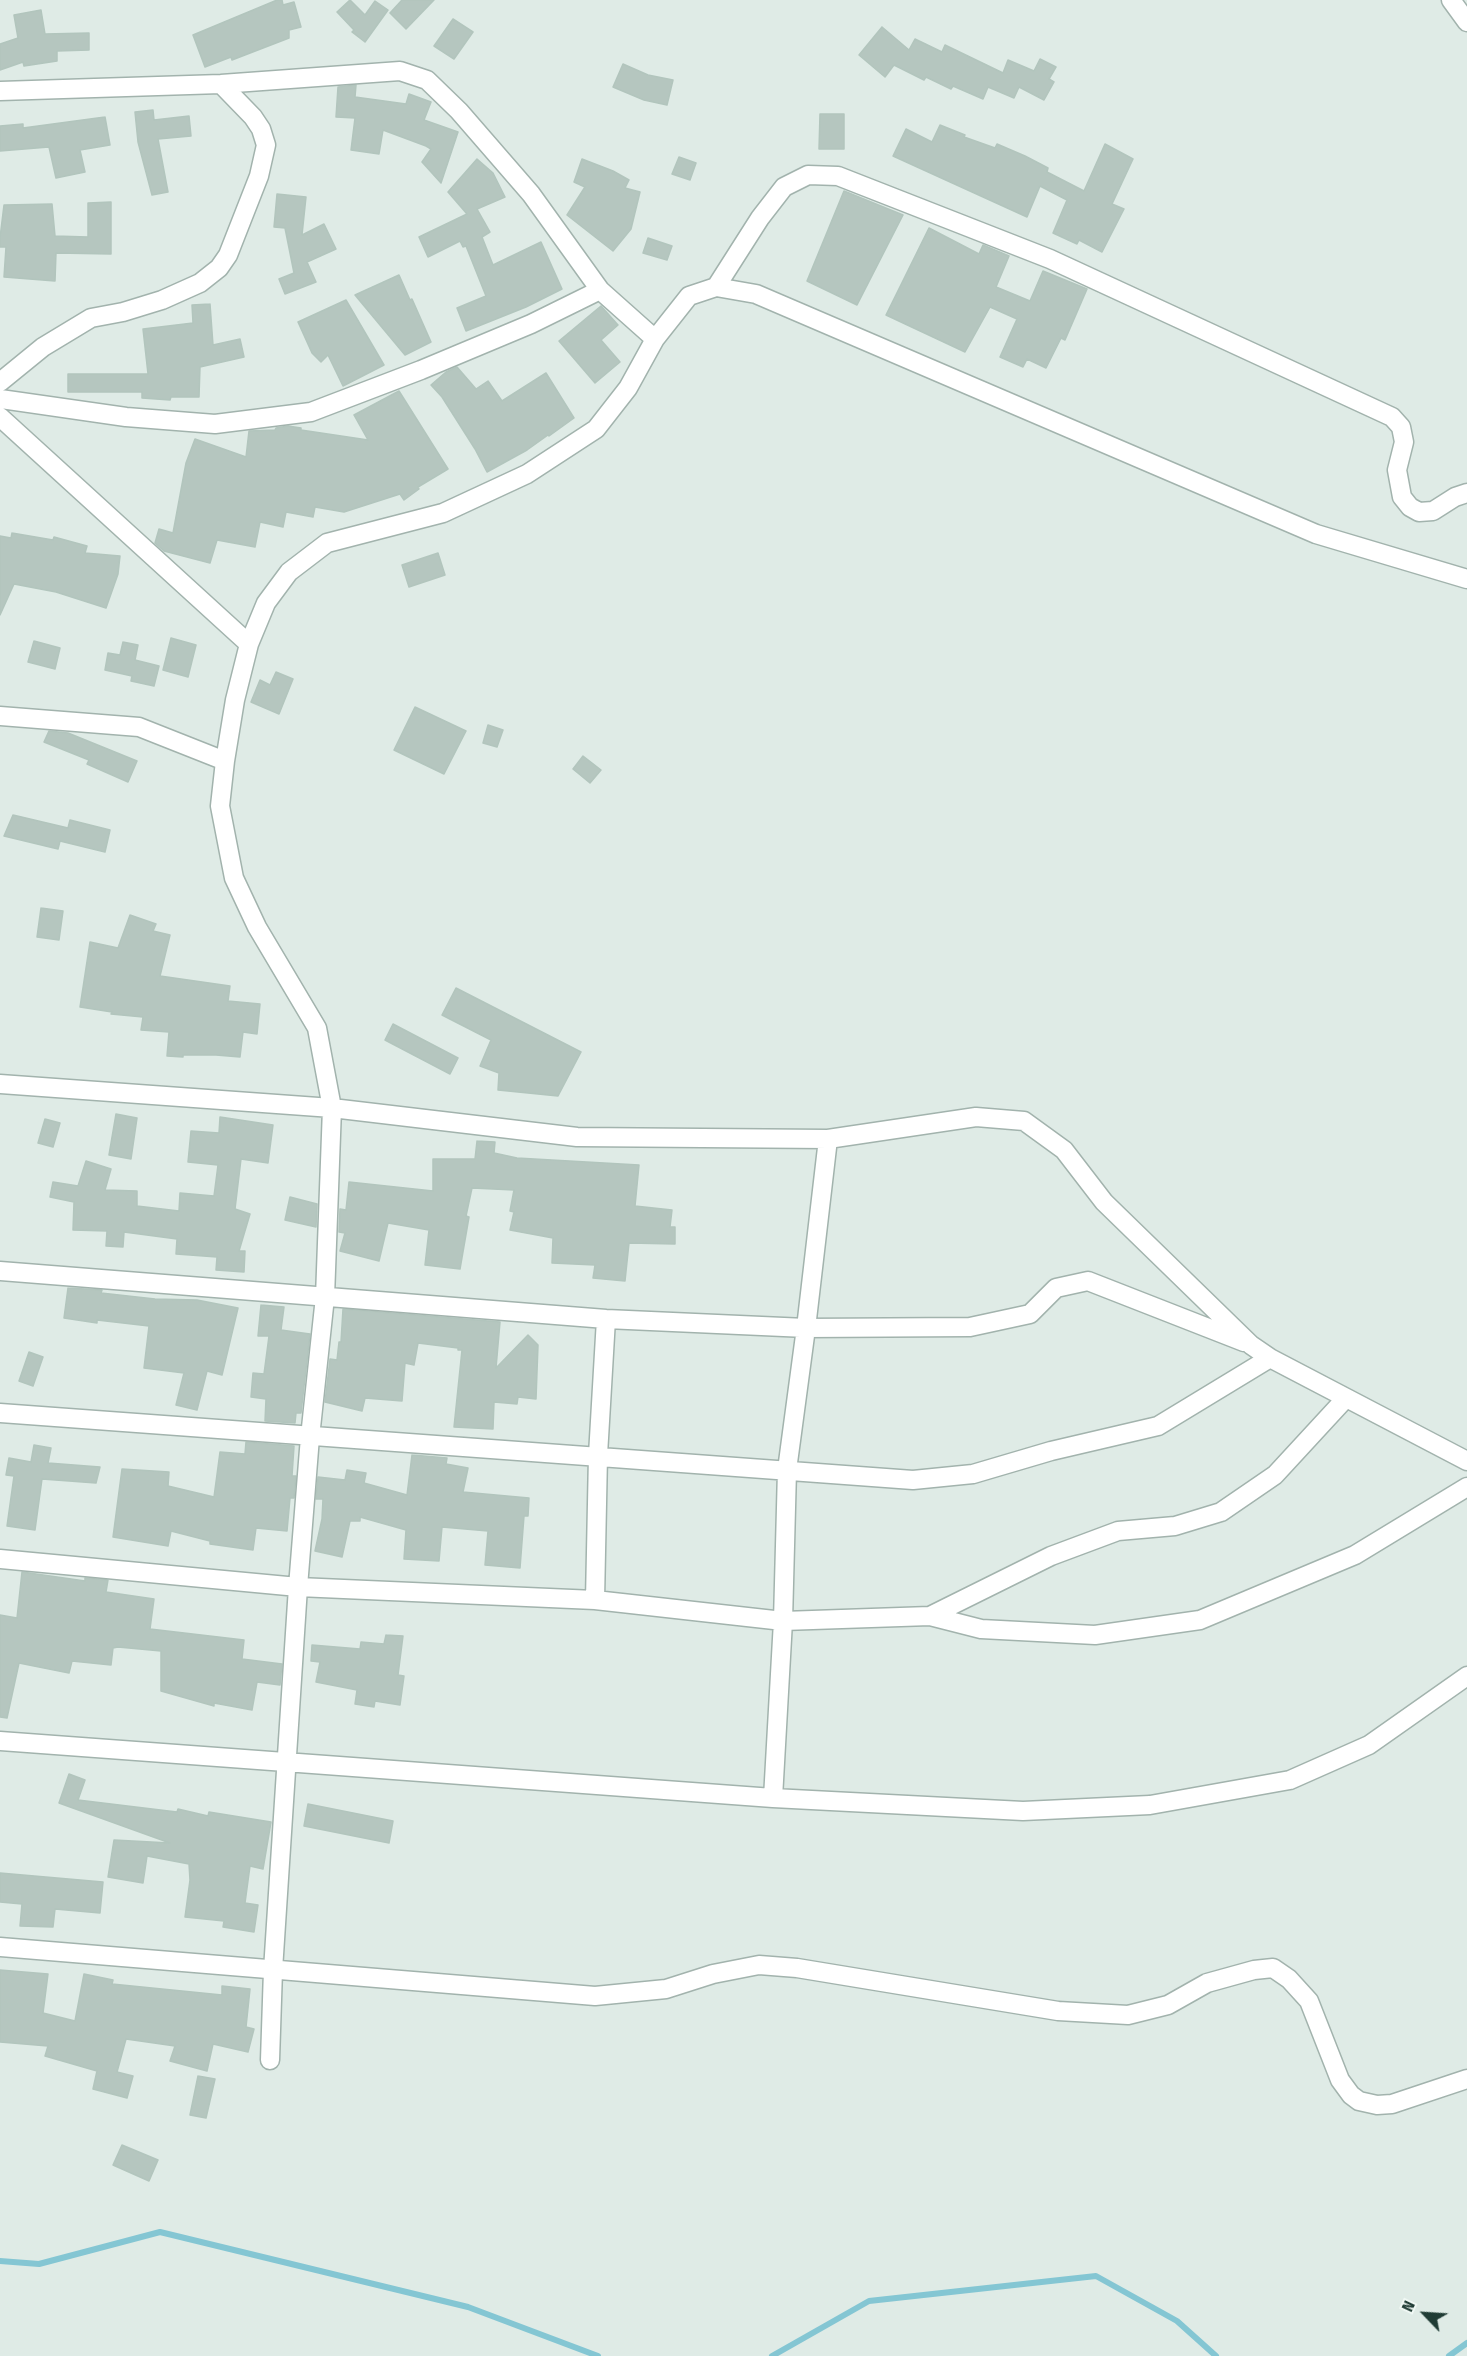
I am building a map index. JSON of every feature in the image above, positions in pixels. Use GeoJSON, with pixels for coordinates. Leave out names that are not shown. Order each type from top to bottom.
{"type":"FeatureCollection","features":[{"type":"Feature","properties":{"kind":"street"},"geometry":{"type":"LineString","coordinates":[[1451,0],[1467,22]]}},
{"type":"Feature","properties":{"kind":"street"},"geometry":{"type":"LineString","coordinates":[[0,92],[221,84],[400,71],[427,80],[459,111],[531,194],[600,290],[655,339]]}},
{"type":"Feature","properties":{"kind":"street"},"geometry":{"type":"LineString","coordinates":[[0,384],[43,347],[91,318],[123,312],[162,300],[200,283],[219,268],[228,255],[259,176],[266,145],[254,117],[221,84]]}},
{"type":"Feature","properties":{"kind":"street"},"geometry":{"type":"LineString","coordinates":[[716,287],[760,218],[784,187],[808,175],[838,176],[1050,259],[1392,417],[1401,428],[1404,442],[1397,470],[1402,497],[1410,507],[1419,512],[1433,511],[1455,497],[1467,493]]}},
{"type":"Feature","properties":{"kind":"street"},"geometry":{"type":"LineString","coordinates":[[270,2060],[273,1970],[298,1587],[310,1437],[325,1297],[332,1107],[317,1028],[257,927],[234,878],[220,806],[235,700],[249,644],[266,603],[289,572],[327,543],[443,513],[527,474],[596,429],[628,388],[655,339],[688,296],[716,287],[756,294],[1316,534],[1467,579]]}},
{"type":"Feature","properties":{"kind":"street"},"geometry":{"type":"LineString","coordinates":[[0,384],[126,417],[215,424],[311,412],[421,370],[531,324],[600,290]]}},
{"type":"Feature","properties":{"kind":"street"},"geometry":{"type":"LineString","coordinates":[[0,417],[249,644]]}},
{"type":"Feature","properties":{"kind":"street"},"geometry":{"type":"LineString","coordinates":[[0,716],[139,727],[225,761]]}},
{"type":"Feature","properties":{"kind":"street"},"geometry":{"type":"LineString","coordinates":[[0,1084],[332,1107],[577,1137],[828,1139],[976,1117],[1024,1121],[1064,1150],[1104,1202],[1251,1345],[1270,1358],[1467,1461]]}},
{"type":"Feature","properties":{"kind":"street"},"geometry":{"type":"LineString","coordinates":[[773,1798],[783,1621],[787,1470],[828,1139]]}},
{"type":"Feature","properties":{"kind":"street"},"geometry":{"type":"LineString","coordinates":[[0,1270],[606,1319],[806,1328],[970,1327],[1030,1314],[1056,1288],[1088,1281],[1251,1345]]}},
{"type":"Feature","properties":{"kind":"street"},"geometry":{"type":"LineString","coordinates":[[595,1600],[598,1455],[606,1319]]}},
{"type":"Feature","properties":{"kind":"street"},"geometry":{"type":"LineString","coordinates":[[0,1413],[310,1437],[598,1455],[913,1480],[973,1474],[1051,1451],[1158,1426],[1270,1358]]}},
{"type":"Feature","properties":{"kind":"street"},"geometry":{"type":"LineString","coordinates":[[930,1616],[1051,1556],[1118,1531],[1175,1526],[1221,1512],[1275,1475],[1346,1398]]}},
{"type":"Feature","properties":{"kind":"street"},"geometry":{"type":"LineString","coordinates":[[0,1559],[298,1587],[595,1600],[783,1621],[930,1616],[981,1629],[1095,1635],[1200,1620],[1356,1555],[1467,1487]]}},
{"type":"Feature","properties":{"kind":"street"},"geometry":{"type":"LineString","coordinates":[[0,1741],[773,1798],[1023,1811],[1150,1805],[1290,1780],[1369,1745],[1467,1676]]}},
{"type":"Feature","properties":{"kind":"street"},"geometry":{"type":"LineString","coordinates":[[0,1947],[595,1996],[666,1989],[713,1974],[759,1965],[797,1968],[1058,2011],[1128,2015],[1168,2005],[1207,1983],[1254,1970],[1273,1968],[1289,1979],[1309,2001],[1340,2080],[1359,2102],[1377,2105],[1392,2104],[1467,2079]]}},
{"type":"Feature","properties":{"kind":"building"},"geometry":{"type":"Polygon","coordinates":[[[277,0],[282,0],[283,5],[294,2],[301,27],[289,30],[289,38],[232,60],[231,57],[205,67],[193,35],[277,0]]]}},
{"type":"Feature","properties":{"kind":"building"},"geometry":{"type":"Polygon","coordinates":[[[350,0],[365,15],[375,1],[388,10],[365,42],[352,32],[354,30],[337,12],[350,0]]]}},
{"type":"Feature","properties":{"kind":"building"},"geometry":{"type":"Polygon","coordinates":[[[402,0],[434,0],[406,29],[390,13],[402,0]]]}},
{"type":"Feature","properties":{"kind":"building"},"geometry":{"type":"Polygon","coordinates":[[[41,10],[45,34],[89,33],[89,50],[57,51],[57,61],[24,66],[23,62],[0,70],[0,44],[18,38],[14,15],[41,10]]]}},
{"type":"Feature","properties":{"kind":"building"},"geometry":{"type":"Polygon","coordinates":[[[453,19],[473,32],[454,59],[434,46],[453,19]]]}},
{"type":"Feature","properties":{"kind":"building"},"geometry":{"type":"Polygon","coordinates":[[[882,27],[909,50],[915,39],[942,52],[945,45],[1003,73],[1008,60],[1034,71],[1040,59],[1056,67],[1049,79],[1054,82],[1044,100],[1019,87],[1014,98],[988,87],[983,99],[953,86],[951,89],[926,77],[924,80],[894,65],[885,77],[859,55],[882,27]]]}},
{"type":"Feature","properties":{"kind":"building"},"geometry":{"type":"Polygon","coordinates":[[[623,64],[648,75],[673,80],[667,105],[644,100],[613,87],[623,64]]]}},
{"type":"Feature","properties":{"kind":"building"},"geometry":{"type":"Polygon","coordinates":[[[356,85],[355,97],[406,104],[409,94],[431,102],[424,120],[458,132],[441,183],[422,162],[431,149],[383,130],[379,154],[351,150],[355,118],[336,117],[338,87],[356,85]]]}},
{"type":"Feature","properties":{"kind":"building"},"geometry":{"type":"Polygon","coordinates":[[[153,110],[154,120],[189,116],[191,136],[158,139],[168,192],[152,195],[138,142],[135,112],[153,110]]]}},
{"type":"Feature","properties":{"kind":"building"},"geometry":{"type":"Polygon","coordinates":[[[820,114],[844,114],[844,149],[819,149],[820,114]]]}},
{"type":"Feature","properties":{"kind":"building"},"geometry":{"type":"Polygon","coordinates":[[[105,117],[110,145],[80,150],[85,172],[56,178],[49,147],[0,151],[0,126],[23,124],[23,128],[105,117]]]}},
{"type":"Feature","properties":{"kind":"building"},"geometry":{"type":"Polygon","coordinates":[[[940,125],[965,135],[964,137],[995,148],[997,144],[1025,156],[1048,168],[1047,172],[1084,191],[1105,144],[1133,159],[1112,204],[1124,209],[1102,252],[1079,240],[1077,244],[1053,233],[1067,200],[1040,186],[1027,217],[893,156],[906,129],[932,142],[940,125]]]}},
{"type":"Feature","properties":{"kind":"building"},"geometry":{"type":"Polygon","coordinates":[[[679,157],[696,163],[690,180],[672,174],[679,157]]]}},
{"type":"Feature","properties":{"kind":"building"},"geometry":{"type":"Polygon","coordinates":[[[477,159],[493,173],[505,197],[477,209],[490,232],[482,237],[493,265],[541,242],[562,289],[526,307],[466,331],[457,308],[486,296],[466,246],[463,247],[460,241],[428,257],[419,237],[467,214],[448,192],[477,159]]]}},
{"type":"Feature","properties":{"kind":"building"},"geometry":{"type":"Polygon","coordinates":[[[582,159],[629,180],[625,188],[640,192],[631,229],[613,251],[567,215],[585,187],[574,182],[582,159]]]}},
{"type":"Feature","properties":{"kind":"building"},"geometry":{"type":"Polygon","coordinates":[[[844,191],[903,215],[857,305],[807,281],[844,191]]]}},
{"type":"Feature","properties":{"kind":"building"},"geometry":{"type":"Polygon","coordinates":[[[277,194],[306,197],[302,235],[324,224],[336,249],[307,262],[316,282],[285,294],[279,279],[294,273],[285,228],[274,227],[277,194]]]}},
{"type":"Feature","properties":{"kind":"building"},"geometry":{"type":"Polygon","coordinates":[[[111,202],[111,254],[56,253],[55,281],[4,277],[6,247],[0,247],[0,238],[4,205],[52,204],[55,236],[88,237],[88,203],[111,202]]]}},
{"type":"Feature","properties":{"kind":"building"},"geometry":{"type":"Polygon","coordinates":[[[929,228],[979,254],[983,245],[1009,256],[996,287],[1030,301],[1043,271],[1087,289],[1065,340],[1061,338],[1046,368],[1027,359],[1023,367],[1000,357],[1017,319],[990,307],[965,352],[886,315],[929,228]]]}},
{"type":"Feature","properties":{"kind":"building"},"geometry":{"type":"Polygon","coordinates":[[[648,238],[672,246],[667,260],[643,253],[648,238]]]}},
{"type":"Feature","properties":{"kind":"building"},"geometry":{"type":"Polygon","coordinates":[[[399,275],[431,342],[405,355],[355,295],[399,275]]]}},
{"type":"Feature","properties":{"kind":"building"},"geometry":{"type":"Polygon","coordinates":[[[346,300],[384,365],[343,386],[328,355],[321,362],[312,353],[298,322],[346,300]]]}},
{"type":"Feature","properties":{"kind":"building"},"geometry":{"type":"Polygon","coordinates":[[[210,304],[213,345],[240,339],[244,357],[200,367],[199,397],[171,397],[170,400],[142,398],[142,392],[68,392],[68,374],[148,374],[143,329],[193,323],[192,305],[210,304]]]}},
{"type":"Feature","properties":{"kind":"building"},"geometry":{"type":"Polygon","coordinates":[[[601,306],[618,325],[601,340],[620,362],[595,383],[559,341],[601,306]]]}},
{"type":"Feature","properties":{"kind":"building"},"geometry":{"type":"Polygon","coordinates":[[[457,367],[476,389],[488,381],[502,401],[546,373],[574,418],[527,450],[487,472],[442,397],[431,385],[446,372],[457,367]]]}},
{"type":"Feature","properties":{"kind":"building"},"geometry":{"type":"Polygon","coordinates":[[[399,391],[448,469],[418,487],[419,489],[404,500],[400,494],[344,512],[315,507],[313,517],[286,512],[283,527],[260,522],[255,547],[217,540],[210,563],[164,551],[155,543],[159,529],[173,533],[186,463],[195,439],[246,457],[249,431],[275,430],[288,426],[368,440],[354,415],[399,391]]]}},
{"type":"Feature","properties":{"kind":"building"},"geometry":{"type":"Polygon","coordinates":[[[12,533],[53,540],[54,537],[87,546],[85,553],[120,556],[118,574],[106,608],[56,592],[14,584],[0,615],[0,536],[11,538],[12,533]]]}},
{"type":"Feature","properties":{"kind":"building"},"geometry":{"type":"Polygon","coordinates":[[[438,553],[445,575],[409,587],[402,565],[438,553]]]}},
{"type":"Feature","properties":{"kind":"building"},"geometry":{"type":"Polygon","coordinates":[[[171,638],[196,645],[188,677],[163,670],[171,638]]]}},
{"type":"Feature","properties":{"kind":"building"},"geometry":{"type":"Polygon","coordinates":[[[34,641],[60,648],[55,669],[28,662],[34,641]]]}},
{"type":"Feature","properties":{"kind":"building"},"geometry":{"type":"Polygon","coordinates":[[[123,642],[138,645],[135,660],[159,666],[154,686],[131,681],[132,676],[105,670],[108,653],[120,655],[123,642]]]}},
{"type":"Feature","properties":{"kind":"building"},"geometry":{"type":"Polygon","coordinates":[[[276,672],[293,679],[279,714],[251,702],[260,680],[270,685],[276,672]]]}},
{"type":"Feature","properties":{"kind":"building"},"geometry":{"type":"Polygon","coordinates":[[[415,707],[466,731],[444,774],[394,750],[415,707]]]}},
{"type":"Feature","properties":{"kind":"building"},"geometry":{"type":"Polygon","coordinates":[[[488,725],[503,730],[497,747],[483,743],[488,725]]]}},
{"type":"Feature","properties":{"kind":"building"},"geometry":{"type":"Polygon","coordinates":[[[49,731],[68,733],[137,761],[128,782],[87,764],[89,760],[44,742],[49,731]]]}},
{"type":"Feature","properties":{"kind":"building"},"geometry":{"type":"Polygon","coordinates":[[[583,756],[601,770],[590,783],[573,769],[583,756]]]}},
{"type":"Feature","properties":{"kind":"building"},"geometry":{"type":"Polygon","coordinates":[[[13,815],[68,828],[70,820],[110,830],[105,852],[60,841],[58,849],[4,836],[13,815]]]}},
{"type":"Feature","properties":{"kind":"building"},"geometry":{"type":"Polygon","coordinates":[[[41,908],[63,911],[59,940],[37,937],[41,908]]]}},
{"type":"Feature","properties":{"kind":"building"},"geometry":{"type":"Polygon","coordinates":[[[130,915],[156,924],[153,931],[170,935],[160,976],[230,986],[228,1001],[260,1004],[257,1034],[243,1032],[240,1057],[167,1056],[169,1032],[141,1030],[143,1017],[111,1014],[112,1012],[80,1007],[90,942],[118,948],[130,915]]]}},
{"type":"Feature","properties":{"kind":"building"},"geometry":{"type":"Polygon","coordinates":[[[456,988],[581,1052],[558,1096],[498,1090],[499,1073],[480,1066],[491,1040],[442,1015],[456,988]]]}},
{"type":"Feature","properties":{"kind":"building"},"geometry":{"type":"Polygon","coordinates":[[[393,1024],[458,1058],[450,1074],[385,1040],[393,1024]]]}},
{"type":"Feature","properties":{"kind":"building"},"geometry":{"type":"Polygon","coordinates":[[[116,1114],[137,1118],[131,1159],[109,1155],[116,1114]]]}},
{"type":"Feature","properties":{"kind":"building"},"geometry":{"type":"Polygon","coordinates":[[[220,1117],[273,1125],[268,1163],[241,1159],[235,1209],[250,1214],[239,1251],[245,1251],[244,1272],[216,1270],[217,1257],[176,1254],[177,1239],[124,1232],[123,1247],[106,1246],[107,1231],[73,1230],[74,1202],[50,1197],[53,1182],[78,1186],[86,1161],[111,1169],[105,1190],[137,1191],[137,1206],[179,1211],[180,1193],[214,1196],[218,1165],[188,1162],[191,1131],[219,1133],[220,1117]]]}},
{"type":"Feature","properties":{"kind":"building"},"geometry":{"type":"Polygon","coordinates":[[[45,1119],[60,1123],[53,1147],[38,1143],[45,1119]]]}},
{"type":"Feature","properties":{"kind":"building"},"geometry":{"type":"Polygon","coordinates":[[[477,1141],[495,1142],[494,1153],[517,1158],[639,1165],[635,1206],[672,1210],[670,1227],[675,1227],[675,1244],[629,1243],[625,1281],[593,1278],[595,1265],[552,1263],[553,1238],[510,1230],[514,1212],[510,1211],[514,1190],[472,1188],[466,1216],[469,1217],[460,1269],[425,1265],[429,1230],[388,1223],[379,1261],[340,1251],[345,1233],[339,1232],[340,1209],[346,1210],[349,1182],[433,1191],[433,1159],[475,1159],[477,1141]]]}},
{"type":"Feature","properties":{"kind":"building"},"geometry":{"type":"Polygon","coordinates":[[[290,1197],[317,1204],[316,1227],[285,1220],[290,1197]]]}},
{"type":"Feature","properties":{"kind":"building"},"geometry":{"type":"Polygon","coordinates":[[[68,1288],[102,1290],[101,1293],[155,1299],[197,1300],[238,1308],[222,1375],[207,1371],[197,1410],[176,1405],[184,1373],[144,1368],[149,1326],[97,1320],[97,1323],[64,1318],[68,1288]]]}},
{"type":"Feature","properties":{"kind":"building"},"geometry":{"type":"Polygon","coordinates":[[[261,1305],[284,1307],[281,1330],[310,1334],[301,1413],[296,1413],[295,1423],[265,1421],[266,1399],[251,1397],[253,1373],[264,1374],[269,1336],[258,1336],[261,1305]]]}},
{"type":"Feature","properties":{"kind":"building"},"geometry":{"type":"Polygon","coordinates":[[[343,1309],[500,1322],[496,1368],[528,1335],[538,1345],[536,1399],[518,1397],[517,1404],[494,1402],[493,1429],[454,1427],[462,1350],[418,1343],[414,1365],[405,1363],[402,1401],[365,1398],[362,1411],[325,1402],[330,1359],[337,1360],[339,1342],[341,1342],[343,1309]]]}},
{"type":"Feature","properties":{"kind":"building"},"geometry":{"type":"Polygon","coordinates":[[[29,1352],[43,1357],[33,1386],[19,1381],[29,1352]]]}},
{"type":"Feature","properties":{"kind":"building"},"geometry":{"type":"Polygon","coordinates":[[[246,1442],[294,1446],[292,1476],[296,1476],[294,1498],[290,1498],[287,1531],[256,1528],[253,1550],[210,1544],[210,1541],[171,1531],[168,1546],[113,1537],[122,1469],[169,1472],[168,1486],[214,1497],[220,1452],[245,1454],[246,1442]]]}},
{"type":"Feature","properties":{"kind":"building"},"geometry":{"type":"Polygon","coordinates":[[[34,1445],[51,1448],[48,1463],[100,1467],[96,1483],[42,1479],[35,1530],[7,1526],[14,1476],[6,1475],[9,1458],[31,1462],[34,1445]]]}},
{"type":"Feature","properties":{"kind":"building"},"geometry":{"type":"Polygon","coordinates":[[[412,1455],[447,1458],[446,1464],[468,1468],[463,1492],[529,1498],[528,1516],[524,1516],[520,1568],[485,1565],[488,1531],[442,1527],[439,1561],[404,1559],[406,1530],[360,1517],[360,1521],[350,1521],[342,1557],[315,1551],[322,1519],[323,1499],[316,1499],[318,1477],[345,1480],[347,1470],[366,1473],[364,1483],[407,1495],[412,1455]]]}},
{"type":"Feature","properties":{"kind":"building"},"geometry":{"type":"Polygon","coordinates":[[[22,1572],[85,1581],[85,1578],[108,1580],[106,1592],[154,1599],[150,1629],[244,1640],[242,1659],[282,1664],[280,1685],[257,1682],[252,1710],[214,1703],[214,1706],[161,1691],[161,1651],[118,1647],[113,1648],[111,1665],[72,1661],[69,1673],[19,1663],[7,1718],[0,1717],[0,1615],[17,1618],[22,1572]]]}},
{"type":"Feature","properties":{"kind":"building"},"geometry":{"type":"Polygon","coordinates":[[[386,1635],[403,1636],[398,1675],[404,1676],[400,1705],[375,1701],[374,1707],[355,1704],[357,1690],[316,1682],[320,1662],[311,1661],[312,1645],[360,1649],[361,1642],[384,1644],[386,1635]]]}},
{"type":"Feature","properties":{"kind":"building"},"geometry":{"type":"Polygon","coordinates":[[[69,1774],[85,1780],[78,1800],[177,1812],[178,1809],[208,1816],[209,1812],[271,1822],[263,1869],[250,1866],[245,1903],[258,1905],[254,1932],[223,1927],[224,1921],[185,1917],[190,1880],[189,1864],[147,1856],[143,1883],[108,1877],[114,1840],[170,1843],[59,1803],[69,1774]]]}},
{"type":"Feature","properties":{"kind":"building"},"geometry":{"type":"Polygon","coordinates":[[[308,1804],[393,1821],[389,1843],[304,1826],[308,1804]]]}},
{"type":"Feature","properties":{"kind":"building"},"geometry":{"type":"Polygon","coordinates":[[[0,1873],[103,1882],[100,1913],[55,1909],[53,1927],[20,1926],[22,1904],[0,1902],[0,1873]]]}},
{"type":"Feature","properties":{"kind":"building"},"geometry":{"type":"Polygon","coordinates":[[[0,1970],[48,1974],[43,2013],[75,2021],[84,1974],[113,1980],[112,1984],[222,1995],[222,1986],[250,1989],[246,2027],[254,2029],[248,2052],[213,2044],[207,2071],[170,2061],[175,2046],[126,2039],[117,2072],[133,2076],[127,2098],[93,2089],[97,2071],[45,2056],[48,2046],[0,2042],[0,1970]]]}},
{"type":"Feature","properties":{"kind":"building"},"geometry":{"type":"Polygon","coordinates":[[[198,2076],[215,2079],[206,2118],[190,2115],[198,2076]]]}},
{"type":"Feature","properties":{"kind":"building"},"geometry":{"type":"Polygon","coordinates":[[[122,2145],[158,2160],[149,2181],[113,2165],[122,2145]]]}},
{"type":"Feature","properties":{"kind":"waterway"},"geometry":{"type":"LineString","coordinates":[[0,2261],[39,2264],[160,2232],[468,2307],[598,2356]]}},
{"type":"Feature","properties":{"kind":"waterway"},"geometry":{"type":"LineString","coordinates":[[772,2356],[869,2301],[1096,2276],[1177,2321],[1216,2356]]}},
{"type":"Feature","properties":{"kind":"waterway"},"geometry":{"type":"LineString","coordinates":[[1449,2356],[1467,2343]]}}]}
